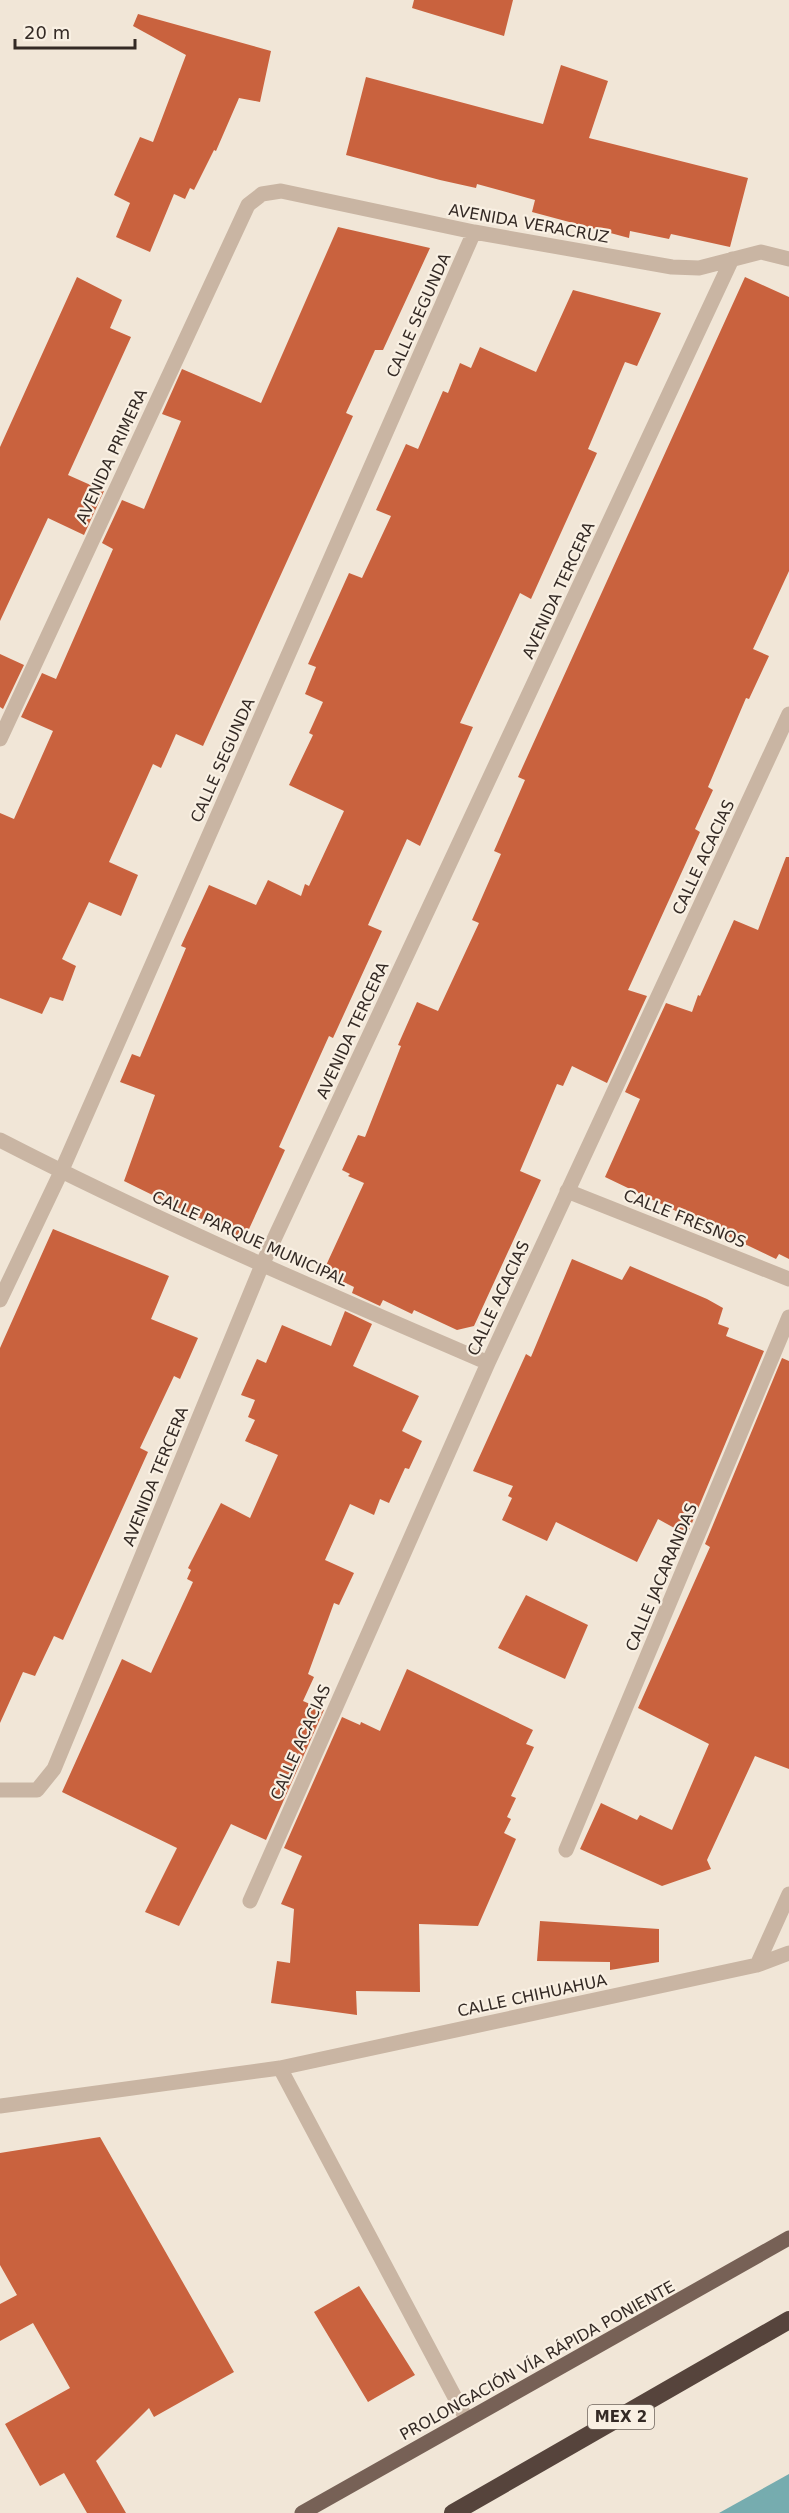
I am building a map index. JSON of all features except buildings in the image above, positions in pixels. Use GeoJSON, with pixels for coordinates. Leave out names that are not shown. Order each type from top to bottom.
{"type":"FeatureCollection","features":[{"type":"Feature","properties":{"kind":"highway","name":"MEX 2"},"geometry":{"type":"LineString","coordinates":[[453,2513],[789,2320]]}},
{"type":"Feature","properties":{"kind":"main road","name":"PROLONGACIÓN VÍA RÁPIDA PONIENTE"},"geometry":{"type":"LineString","coordinates":[[302,2513],[789,2238]]}},
{"type":"Feature","properties":{"kind":"street","name":"AVENIDA VERACRUZ"},"geometry":{"type":"LineString","coordinates":[[262,194],[281,191],[474,232],[672,267],[699,268],[761,252],[789,259]]}},
{"type":"Feature","properties":{"kind":"street","name":"AVENIDA PRIMERA"},"geometry":{"type":"LineString","coordinates":[[0,739],[248,206],[262,194]]}},
{"type":"Feature","properties":{"kind":"street","name":"CALLE SEGUNDA"},"geometry":{"type":"LineString","coordinates":[[0,1300],[61,1172],[474,232]]}},
{"type":"Feature","properties":{"kind":"street","name":"AVENIDA TERCERA"},"geometry":{"type":"LineString","coordinates":[[0,1790],[37,1790],[54,1769],[262,1265],[732,259]]}},
{"type":"Feature","properties":{"kind":"street","name":"CALLE ACACIAS"},"geometry":{"type":"LineString","coordinates":[[250,1901],[488,1363],[789,714]]}},
{"type":"Feature","properties":{"kind":"street","name":"CALLE PARQUE MUNICIPAL"},"geometry":{"type":"LineString","coordinates":[[0,1140],[61,1172],[262,1265],[488,1363]]}},
{"type":"Feature","properties":{"kind":"street","name":"CALLE FRESNOS"},"geometry":{"type":"LineString","coordinates":[[567,1191],[789,1279]]}},
{"type":"Feature","properties":{"kind":"street","name":"CALLE JACARANDAS"},"geometry":{"type":"LineString","coordinates":[[566,1850],[789,1317]]}},
{"type":"Feature","properties":{"kind":"street"},"geometry":{"type":"LineString","coordinates":[[757,1965],[789,1894]]}},
{"type":"Feature","properties":{"kind":"street","name":"CALLE CHIHUAHUA"},"geometry":{"type":"LineString","coordinates":[[0,2106],[280,2068],[757,1965],[789,1953]]}},
{"type":"Feature","properties":{"kind":"street"},"geometry":{"type":"LineString","coordinates":[[280,2068],[467,2420]]}},
{"type":"Feature","properties":{"kind":"water"},"geometry":{"type":"Polygon","coordinates":[[[789,2474],[789,2513],[719,2513],[789,2474]]]}}]}
